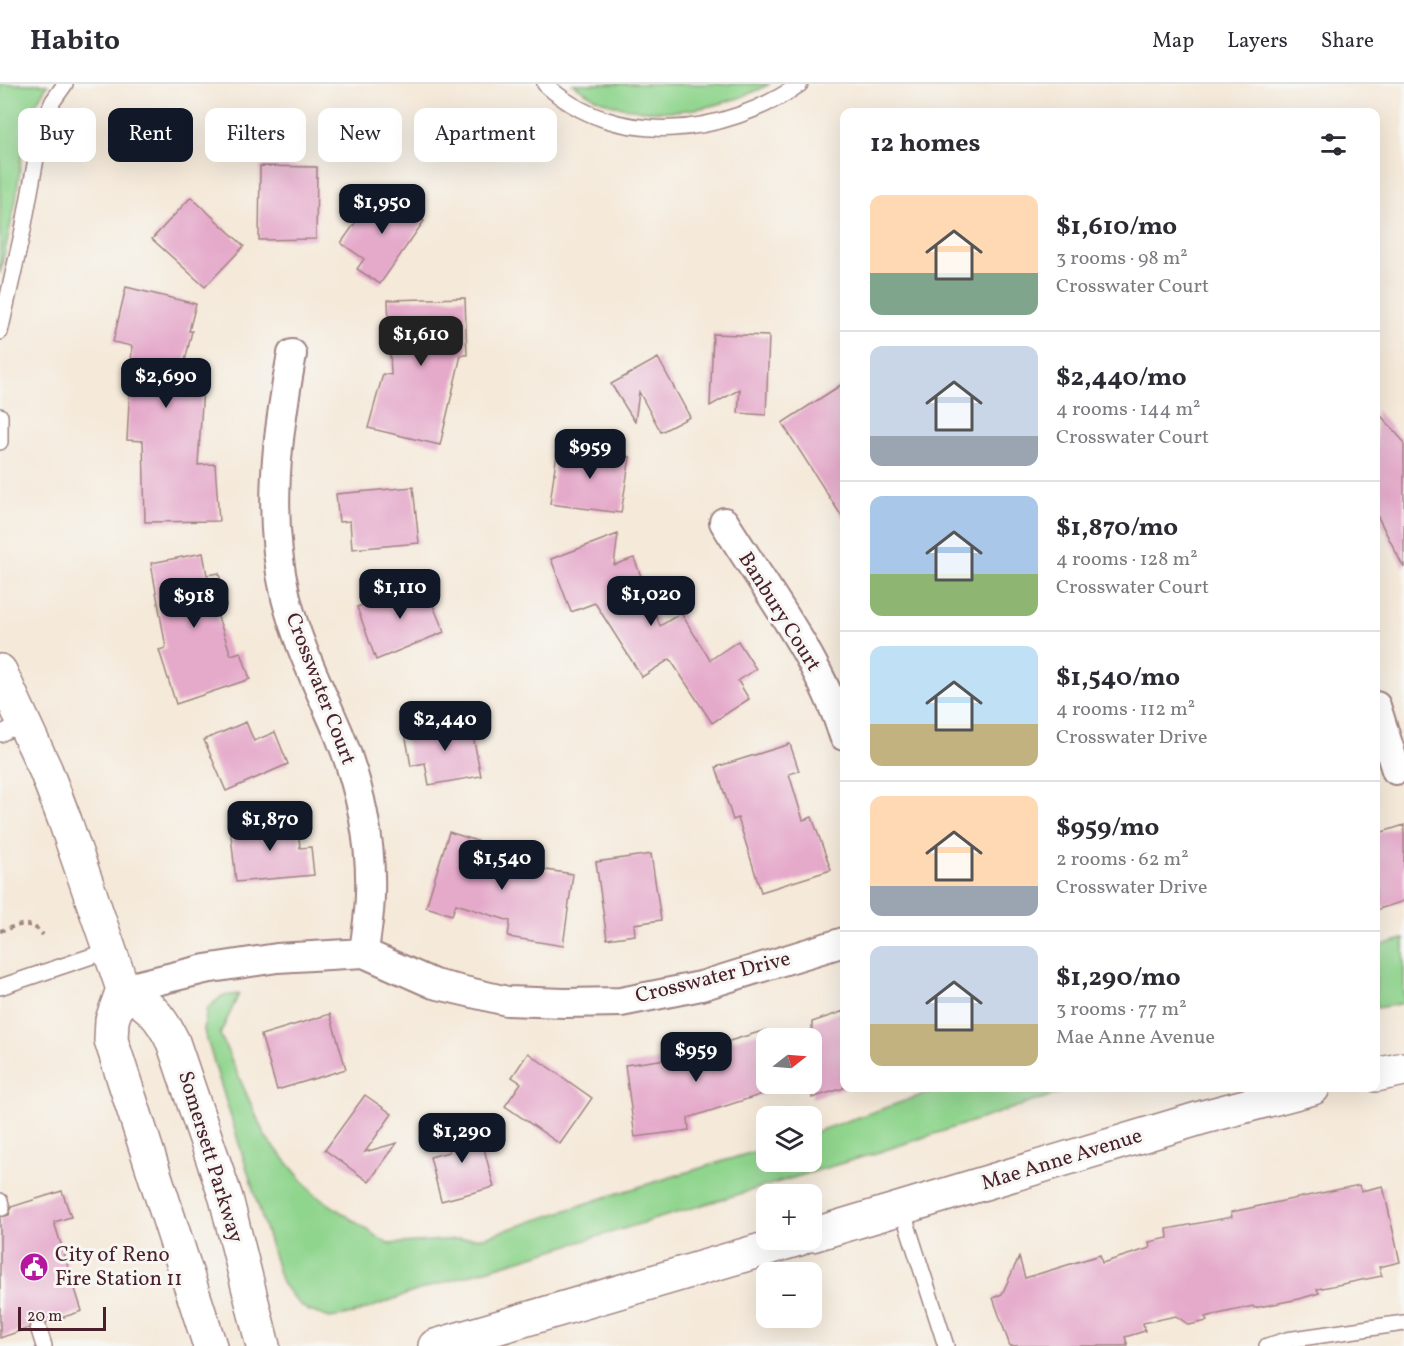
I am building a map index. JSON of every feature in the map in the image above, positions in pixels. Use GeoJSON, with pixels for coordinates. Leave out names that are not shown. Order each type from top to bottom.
{"type":"FeatureCollection","features":[{"type":"Feature","properties":{"kind":"main road"},"geometry":{"type":"LineString","coordinates":[[0,671],[12,728],[65,821],[123,989],[112,1020],[111,1040],[210,1346]]}},
{"type":"Feature","properties":{"kind":"main road","name":"Somersett Parkway"},"geometry":{"type":"LineString","coordinates":[[123,989],[151,1008],[165,1024],[173,1042],[226,1198],[263,1346]]}},
{"type":"Feature","properties":{"kind":"main road"},"geometry":{"type":"LineString","coordinates":[[1380,1074],[1404,1069]]}},
{"type":"Feature","properties":{"kind":"main road","name":"Mae Anne Avenue"},"geometry":{"type":"LineString","coordinates":[[822,1232],[1204,1117],[1297,1092]]}},
{"type":"Feature","properties":{"kind":"main road"},"geometry":{"type":"LineString","coordinates":[[435,1346],[762,1250]]}},
{"type":"Feature","properties":{"kind":"street","name":"Crosswater Court"},"geometry":{"type":"LineString","coordinates":[[292,354],[279,423],[274,479],[276,537],[286,597],[305,659],[340,735],[357,786],[367,838],[370,893],[364,953]]}},
{"type":"Feature","properties":{"kind":"street","name":"Banbury Court"},"geometry":{"type":"LineString","coordinates":[[724,522],[813,662],[840,724]]}},
{"type":"Feature","properties":{"kind":"street"},"geometry":{"type":"LineString","coordinates":[[1380,722],[1392,771]]}},
{"type":"Feature","properties":{"kind":"street","name":"Crosswater Drive"},"geometry":{"type":"LineString","coordinates":[[123,989],[205,969],[277,958],[364,953],[434,984],[507,1001],[621,1002],[701,986],[840,943]]}},
{"type":"Feature","properties":{"kind":"lane"},"geometry":{"type":"LineString","coordinates":[[0,332],[23,230],[42,126],[52,100],[65,84]]}},
{"type":"Feature","properties":{"kind":"lane"},"geometry":{"type":"LineString","coordinates":[[545,84],[580,109],[609,122],[640,129],[681,128],[750,112],[786,94],[800,84]]}},
{"type":"Feature","properties":{"kind":"lane"},"geometry":{"type":"LineString","coordinates":[[0,416],[0,442]]}},
{"type":"Feature","properties":{"kind":"lane"},"geometry":{"type":"LineString","coordinates":[[0,987],[110,950]]}},
{"type":"Feature","properties":{"kind":"lane"},"geometry":{"type":"LineString","coordinates":[[902,1209],[946,1346]]}},
{"type":"Feature","properties":{"kind":"lane"},"geometry":{"type":"LineString","coordinates":[[1267,1346],[1404,1323]]}},
{"type":"Feature","properties":{"kind":"lane"},"geometry":{"type":"LineString","coordinates":[[38,1327],[44,1346]]}},
{"type":"Feature","properties":{"kind":"path"},"geometry":{"type":"LineString","coordinates":[[0,931],[23,924],[32,925],[43,934]]}},
{"type":"Feature","properties":{"kind":"green space"},"geometry":{"type":"Polygon","coordinates":[[[0,84],[48,84],[33,108],[18,108],[18,162],[21,162],[16,200],[0,274],[0,84]]]}},
{"type":"Feature","properties":{"kind":"green space"},"geometry":{"type":"Polygon","coordinates":[[[573,84],[770,84],[729,101],[707,107],[662,111],[618,106],[597,99],[573,84]]]}},
{"type":"Feature","properties":{"kind":"green space"},"geometry":{"type":"Polygon","coordinates":[[[1404,939],[1404,1003],[1380,1007],[1380,945],[1404,939]]]}},
{"type":"Feature","properties":{"kind":"green space"},"geometry":{"type":"Polygon","coordinates":[[[239,994],[220,1034],[265,1136],[313,1193],[388,1244],[485,1237],[756,1151],[756,1172],[813,1172],[773,1184],[756,1184],[756,1189],[419,1290],[353,1314],[330,1318],[307,1310],[295,1300],[282,1283],[204,1030],[207,1009],[222,996],[239,994]]]}},
{"type":"Feature","properties":{"kind":"green space"},"geometry":{"type":"Polygon","coordinates":[[[930,1092],[1063,1092],[822,1169],[822,1130],[930,1092]]]}},
{"type":"Feature","properties":{"kind":"building"},"geometry":{"type":"Polygon","coordinates":[[[260,166],[317,167],[316,239],[259,240],[260,166]]]}},
{"type":"Feature","properties":{"kind":"building"},"geometry":{"type":"Polygon","coordinates":[[[379,189],[424,221],[380,284],[357,269],[364,259],[341,243],[379,189]]]}},
{"type":"Feature","properties":{"kind":"building"},"geometry":{"type":"Polygon","coordinates":[[[191,197],[244,246],[205,287],[152,239],[191,197]]]}},
{"type":"Feature","properties":{"kind":"building"},"geometry":{"type":"Polygon","coordinates":[[[126,287],[196,304],[179,387],[203,388],[198,465],[215,464],[219,521],[145,522],[143,441],[127,440],[132,346],[113,342],[126,287]]]}},
{"type":"Feature","properties":{"kind":"building"},"geometry":{"type":"Polygon","coordinates":[[[465,298],[467,355],[461,355],[440,445],[368,428],[383,374],[391,375],[388,300],[465,298]]]}},
{"type":"Feature","properties":{"kind":"building"},"geometry":{"type":"Polygon","coordinates":[[[713,334],[769,336],[766,415],[738,413],[740,389],[710,406],[713,334]]]}},
{"type":"Feature","properties":{"kind":"building"},"geometry":{"type":"Polygon","coordinates":[[[658,358],[690,417],[661,432],[639,392],[635,422],[611,384],[658,358]]]}},
{"type":"Feature","properties":{"kind":"building"},"geometry":{"type":"Polygon","coordinates":[[[840,386],[840,514],[782,423],[840,386]]]}},
{"type":"Feature","properties":{"kind":"building"},"geometry":{"type":"Polygon","coordinates":[[[1380,415],[1404,442],[1404,568],[1380,521],[1380,415]]]}},
{"type":"Feature","properties":{"kind":"building"},"geometry":{"type":"Polygon","coordinates":[[[558,447],[630,457],[621,513],[550,504],[558,447]]]}},
{"type":"Feature","properties":{"kind":"building"},"geometry":{"type":"Polygon","coordinates":[[[413,487],[419,543],[352,549],[350,521],[339,522],[336,494],[413,487]]]}},
{"type":"Feature","properties":{"kind":"building"},"geometry":{"type":"Polygon","coordinates":[[[618,534],[614,565],[634,558],[660,626],[681,613],[710,660],[738,641],[756,669],[738,681],[749,699],[712,723],[670,659],[642,677],[595,603],[571,612],[551,559],[618,534]]]}},
{"type":"Feature","properties":{"kind":"building"},"geometry":{"type":"Polygon","coordinates":[[[203,553],[207,575],[219,573],[226,606],[215,608],[231,655],[241,652],[250,679],[176,704],[159,650],[166,648],[151,563],[203,553]]]}},
{"type":"Feature","properties":{"kind":"building"},"geometry":{"type":"Polygon","coordinates":[[[423,581],[444,632],[376,660],[357,607],[423,581]]]}},
{"type":"Feature","properties":{"kind":"building"},"geometry":{"type":"Polygon","coordinates":[[[470,721],[481,776],[429,785],[425,763],[411,766],[405,733],[470,721]]]}},
{"type":"Feature","properties":{"kind":"building"},"geometry":{"type":"Polygon","coordinates":[[[246,722],[254,741],[275,732],[288,764],[226,791],[204,740],[246,722]]]}},
{"type":"Feature","properties":{"kind":"building"},"geometry":{"type":"Polygon","coordinates":[[[790,744],[799,771],[789,774],[803,820],[812,817],[831,870],[761,892],[738,818],[733,820],[716,767],[790,744]]]}},
{"type":"Feature","properties":{"kind":"building"},"geometry":{"type":"Polygon","coordinates":[[[297,819],[300,848],[311,847],[314,875],[236,882],[230,826],[297,819]]]}},
{"type":"Feature","properties":{"kind":"building"},"geometry":{"type":"Polygon","coordinates":[[[1404,825],[1404,901],[1380,909],[1380,833],[1404,825]]]}},
{"type":"Feature","properties":{"kind":"building"},"geometry":{"type":"Polygon","coordinates":[[[449,832],[502,849],[498,863],[573,874],[563,946],[508,937],[510,921],[456,904],[452,915],[426,907],[449,832]]]}},
{"type":"Feature","properties":{"kind":"building"},"geometry":{"type":"Polygon","coordinates":[[[651,854],[661,920],[634,924],[635,935],[607,939],[596,862],[651,854]]]}},
{"type":"Feature","properties":{"kind":"building"},"geometry":{"type":"Polygon","coordinates":[[[840,1012],[840,1089],[812,1098],[812,1094],[822,1094],[822,1028],[812,1028],[812,1022],[840,1012]]]}},
{"type":"Feature","properties":{"kind":"building"},"geometry":{"type":"Polygon","coordinates":[[[330,1014],[346,1069],[277,1090],[261,1035],[330,1014]]]}},
{"type":"Feature","properties":{"kind":"building"},"geometry":{"type":"Polygon","coordinates":[[[756,1033],[756,1094],[763,1094],[688,1118],[689,1130],[635,1137],[625,1065],[695,1055],[693,1047],[725,1037],[726,1042],[756,1033]]]}},
{"type":"Feature","properties":{"kind":"building"},"geometry":{"type":"Polygon","coordinates":[[[528,1053],[592,1098],[560,1144],[505,1106],[521,1083],[512,1077],[528,1053]]]}},
{"type":"Feature","properties":{"kind":"building"},"geometry":{"type":"Polygon","coordinates":[[[365,1095],[392,1114],[365,1152],[397,1143],[369,1182],[325,1150],[365,1095]]]}},
{"type":"Feature","properties":{"kind":"building"},"geometry":{"type":"Polygon","coordinates":[[[477,1122],[494,1187],[441,1201],[430,1157],[449,1152],[443,1131],[477,1122]]]}},
{"type":"Feature","properties":{"kind":"building"},"geometry":{"type":"Polygon","coordinates":[[[1359,1185],[1361,1191],[1383,1186],[1400,1262],[1379,1267],[1382,1276],[1317,1289],[1319,1293],[1299,1299],[1205,1317],[1207,1321],[1189,1325],[1176,1316],[1143,1323],[1145,1331],[1125,1337],[1128,1346],[1010,1346],[993,1298],[1002,1294],[1019,1257],[1025,1278],[1100,1255],[1102,1263],[1150,1248],[1149,1242],[1168,1238],[1167,1229],[1232,1217],[1231,1212],[1359,1185]]]}},
{"type":"Feature","properties":{"kind":"building","name":"City of Reno Fire Station 11"},"geometry":{"type":"Polygon","coordinates":[[[62,1191],[71,1217],[54,1222],[82,1311],[46,1323],[41,1318],[35,1318],[30,1321],[29,1328],[0,1338],[0,1217],[9,1215],[11,1207],[62,1191]]]}},
{"type":"Feature","properties":{"kind":"place","name":"City of Reno Fire Station 11"},"geometry":{"type":"Point","coordinates":[34,1267]}}]}
